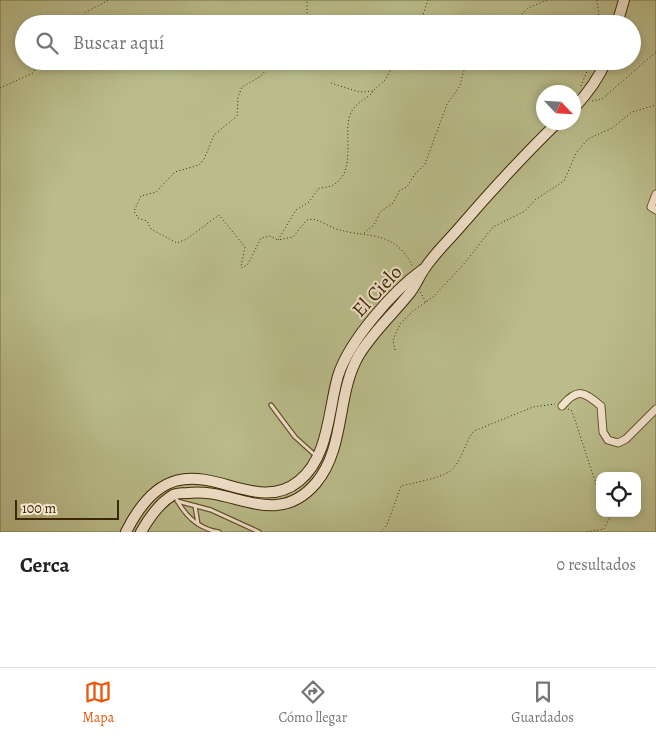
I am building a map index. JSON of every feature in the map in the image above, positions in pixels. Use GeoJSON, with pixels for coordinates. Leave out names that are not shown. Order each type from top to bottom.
{"type":"FeatureCollection","features":[{"type":"Feature","properties":{"kind":"street"},"geometry":{"type":"LineString","coordinates":[[620,15],[624,0]]}},
{"type":"Feature","properties":{"kind":"street"},"geometry":{"type":"LineString","coordinates":[[582,99],[598,79],[602,70]]}},
{"type":"Feature","properties":{"kind":"street"},"geometry":{"type":"LineString","coordinates":[[425,268],[509,170],[550,130]]}},
{"type":"Feature","properties":{"kind":"street"},"geometry":{"type":"LineString","coordinates":[[656,194],[651,207],[656,210]]}},
{"type":"Feature","properties":{"kind":"street","name":"El Cielo"},"geometry":{"type":"LineString","coordinates":[[126,532],[146,499],[169,484],[194,479],[215,480],[256,492],[281,491],[294,485],[306,475],[318,458],[338,376],[348,352],[369,325],[414,275],[425,268]]}},
{"type":"Feature","properties":{"kind":"street","name":"El Cielo"},"geometry":{"type":"LineString","coordinates":[[176,498],[198,491],[266,506],[286,504],[304,495],[316,483],[328,466],[335,444],[348,381],[358,357],[370,339],[411,292],[425,268]]}},
{"type":"Feature","properties":{"kind":"street"},"geometry":{"type":"LineString","coordinates":[[562,406],[570,397],[582,393],[586,394],[601,406],[603,432],[608,440],[618,443],[626,439],[656,409]]}},
{"type":"Feature","properties":{"kind":"street"},"geometry":{"type":"LineString","coordinates":[[141,532],[156,509],[176,498]]}},
{"type":"Feature","properties":{"kind":"lane"},"geometry":{"type":"LineString","coordinates":[[271,405],[295,437],[328,466]]}},
{"type":"Feature","properties":{"kind":"lane"},"geometry":{"type":"LineString","coordinates":[[169,484],[182,510],[198,524],[219,532]]}},
{"type":"Feature","properties":{"kind":"lane"},"geometry":{"type":"LineString","coordinates":[[176,498],[233,519],[259,532]]}},
{"type":"Feature","properties":{"kind":"lane"},"geometry":{"type":"LineString","coordinates":[[195,505],[198,524]]}},
{"type":"Feature","properties":{"kind":"path"},"geometry":{"type":"LineString","coordinates":[[83,15],[109,0]]}},
{"type":"Feature","properties":{"kind":"path"},"geometry":{"type":"LineString","coordinates":[[307,0],[307,15]]}},
{"type":"Feature","properties":{"kind":"path"},"geometry":{"type":"LineString","coordinates":[[423,15],[428,0]]}},
{"type":"Feature","properties":{"kind":"path"},"geometry":{"type":"LineString","coordinates":[[521,15],[528,8],[548,0]]}},
{"type":"Feature","properties":{"kind":"path"},"geometry":{"type":"LineString","coordinates":[[597,0],[599,15]]}},
{"type":"Feature","properties":{"kind":"path"},"geometry":{"type":"LineString","coordinates":[[641,65],[656,52]]}},
{"type":"Feature","properties":{"kind":"path"},"geometry":{"type":"LineString","coordinates":[[0,88],[33,73],[35,70]]}},
{"type":"Feature","properties":{"kind":"path"},"geometry":{"type":"LineString","coordinates":[[266,70],[261,76],[242,87],[238,98],[237,116],[214,135],[202,162],[194,168],[175,172],[156,192],[140,196],[134,212],[138,218],[147,221],[151,229],[178,243],[187,239],[218,215],[245,247],[242,268],[248,264],[261,238],[270,236],[278,240],[293,237],[302,224],[310,219],[334,228],[388,239],[399,246],[412,263],[414,275]]}},
{"type":"Feature","properties":{"kind":"path"},"geometry":{"type":"LineString","coordinates":[[278,240],[296,210],[309,202],[318,189],[333,186],[344,174],[350,116],[357,103],[367,99],[385,80],[391,70]]}},
{"type":"Feature","properties":{"kind":"path"},"geometry":{"type":"LineString","coordinates":[[364,233],[374,224],[380,212],[394,203],[400,190],[407,187],[415,174],[425,164],[447,104],[460,86],[465,70]]}},
{"type":"Feature","properties":{"kind":"path"},"geometry":{"type":"LineString","coordinates":[[588,70],[579,93],[582,99],[602,99],[635,70]]}},
{"type":"Feature","properties":{"kind":"path"},"geometry":{"type":"LineString","coordinates":[[331,83],[359,92],[374,91]]}},
{"type":"Feature","properties":{"kind":"path"},"geometry":{"type":"LineString","coordinates":[[395,350],[393,340],[400,324],[418,306],[433,297],[456,273],[493,227],[525,211],[536,199],[564,181],[576,153],[588,139],[612,128],[632,112],[656,105]]}},
{"type":"Feature","properties":{"kind":"path"},"geometry":{"type":"LineString","coordinates":[[381,532],[387,525],[401,486],[449,472],[458,460],[467,439],[474,431],[533,407],[549,404],[562,406],[572,411],[596,484]]}},
{"type":"Feature","properties":{"kind":"path"},"geometry":{"type":"LineString","coordinates":[[588,532],[604,529],[610,517]]}},
{"type":"Feature","properties":{"kind":"green space"},"geometry":{"type":"Polygon","coordinates":[[[0,0],[656,0],[656,532],[0,532],[0,0]]]}}]}
